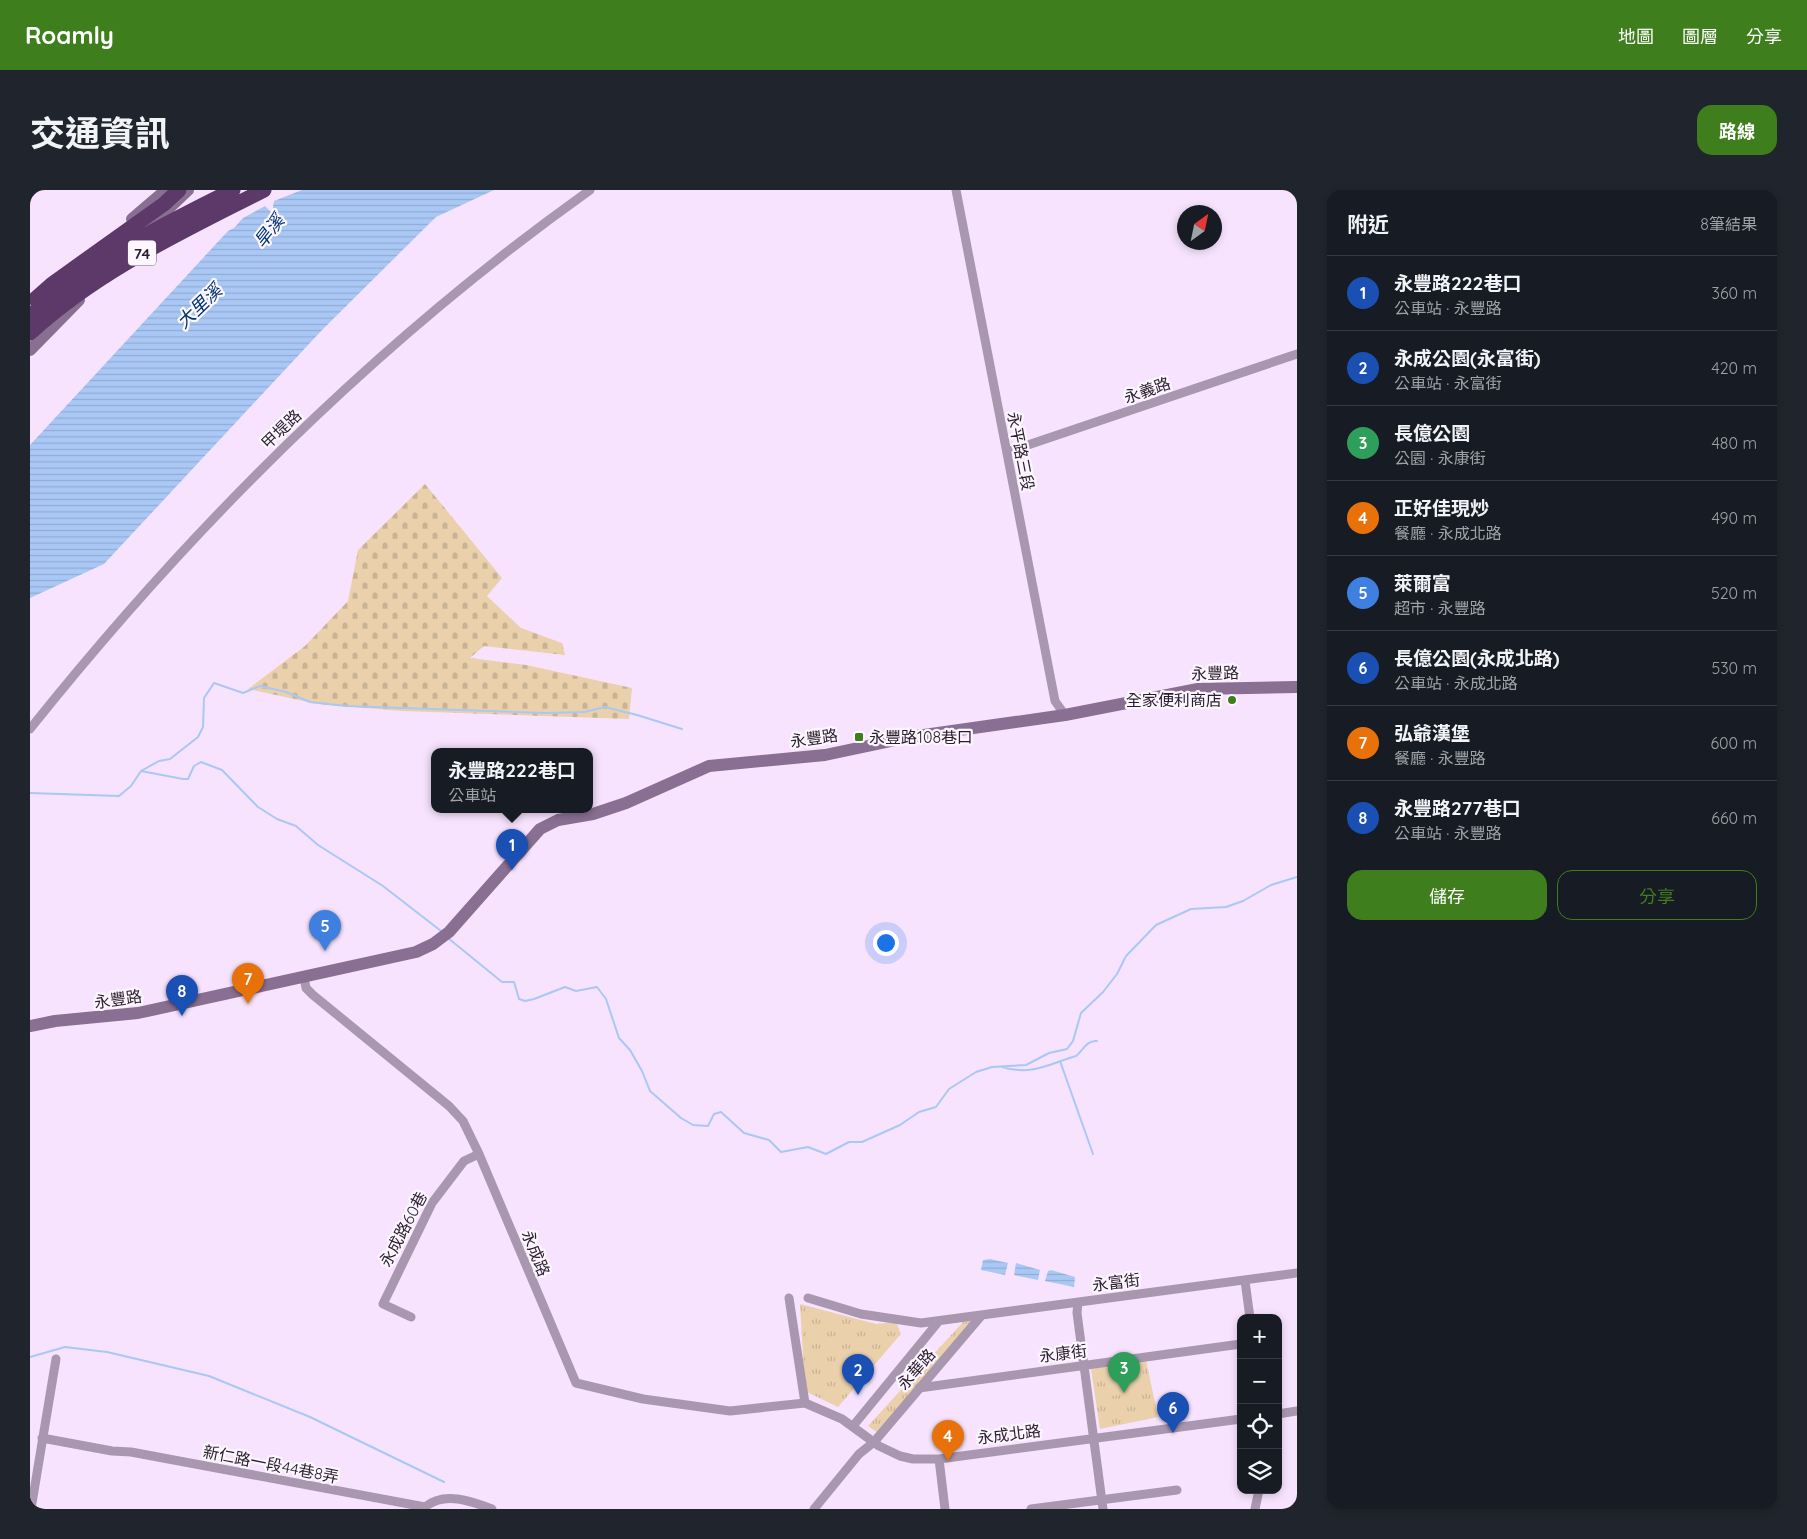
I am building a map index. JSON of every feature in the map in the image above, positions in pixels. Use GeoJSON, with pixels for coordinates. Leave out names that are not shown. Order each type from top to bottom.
{"type":"FeatureCollection","features":[{"type":"Feature","properties":{"kind":"highway"},"geometry":{"type":"LineString","coordinates":[[30,304],[52,284],[164,204],[179,190]]}},
{"type":"Feature","properties":{"kind":"highway","name":"74"},"geometry":{"type":"LineString","coordinates":[[30,316],[104,259],[179,217],[233,190]]}},
{"type":"Feature","properties":{"kind":"highway","name":"74"},"geometry":{"type":"LineString","coordinates":[[30,333],[65,303],[111,271],[146,250],[264,190]]}},
{"type":"Feature","properties":{"kind":"street"},"geometry":{"type":"LineString","coordinates":[[30,312],[96,250],[166,190]]}},
{"type":"Feature","properties":{"kind":"street"},"geometry":{"type":"LineString","coordinates":[[30,350],[108,268],[188,190]]}},
{"type":"Feature","properties":{"kind":"street","name":"甲堤路"},"geometry":{"type":"LineString","coordinates":[[30,728],[102,640],[176,556],[320,412],[440,304],[590,190]]}},
{"type":"Feature","properties":{"kind":"street","name":"永平路三段"},"geometry":{"type":"LineString","coordinates":[[956,190],[1055,701],[1065,715]]}},
{"type":"Feature","properties":{"kind":"street"},"geometry":{"type":"LineString","coordinates":[[96,250],[108,268]]}},
{"type":"Feature","properties":{"kind":"street","name":"永義路"},"geometry":{"type":"LineString","coordinates":[[1007,452],[1297,354]]}},
{"type":"Feature","properties":{"kind":"street","name":"永豐路"},"geometry":{"type":"LineString","coordinates":[[30,1026],[55,1021],[121,1017],[416,952],[445,935],[540,829],[558,820],[593,814],[626,803],[702,768],[825,755],[910,737],[1065,715],[1198,689],[1297,687]]}},
{"type":"Feature","properties":{"kind":"street","name":"永成路"},"geometry":{"type":"LineString","coordinates":[[304,977],[306,988],[313,995],[457,1113],[468,1130],[479,1154],[576,1383],[643,1399],[730,1411],[805,1403],[837,1416],[874,1442]]}},
{"type":"Feature","properties":{"kind":"street","name":"永成路60巷"},"geometry":{"type":"LineString","coordinates":[[412,1316],[383,1304],[432,1203],[464,1161],[479,1154]]}},
{"type":"Feature","properties":{"kind":"street","name":"永富街"},"geometry":{"type":"LineString","coordinates":[[808,1298],[843,1310],[886,1319],[921,1323],[1297,1273]]}},
{"type":"Feature","properties":{"kind":"street"},"geometry":{"type":"LineString","coordinates":[[1245,1281],[1249,1314]]}},
{"type":"Feature","properties":{"kind":"street"},"geometry":{"type":"LineString","coordinates":[[789,1298],[805,1403]]}},
{"type":"Feature","properties":{"kind":"street"},"geometry":{"type":"LineString","coordinates":[[1078,1302],[1077,1313],[1103,1509]]}},
{"type":"Feature","properties":{"kind":"street","name":"永華路"},"geometry":{"type":"LineString","coordinates":[[874,1442],[981,1316]]}},
{"type":"Feature","properties":{"kind":"street"},"geometry":{"type":"LineString","coordinates":[[853,1426],[939,1321]]}},
{"type":"Feature","properties":{"kind":"street","name":"永康街"},"geometry":{"type":"LineString","coordinates":[[919,1388],[1237,1345]]}},
{"type":"Feature","properties":{"kind":"street"},"geometry":{"type":"LineString","coordinates":[[31,1509],[56,1359]]}},
{"type":"Feature","properties":{"kind":"street"},"geometry":{"type":"LineString","coordinates":[[1282,1413],[1297,1411]]}},
{"type":"Feature","properties":{"kind":"street","name":"永成北路"},"geometry":{"type":"LineString","coordinates":[[874,1442],[900,1456],[912,1459],[939,1459],[1237,1420]]}},
{"type":"Feature","properties":{"kind":"street","name":"新仁路一段44巷8弄"},"geometry":{"type":"LineString","coordinates":[[42,1438],[112,1451],[131,1452],[424,1508],[439,1500],[454,1498],[492,1509]]}},
{"type":"Feature","properties":{"kind":"street"},"geometry":{"type":"LineString","coordinates":[[814,1509],[859,1454],[874,1442]]}},
{"type":"Feature","properties":{"kind":"street"},"geometry":{"type":"LineString","coordinates":[[939,1459],[945,1509]]}},
{"type":"Feature","properties":{"kind":"street"},"geometry":{"type":"LineString","coordinates":[[1032,1509],[1176,1490]]}},
{"type":"Feature","properties":{"kind":"street"},"geometry":{"type":"LineString","coordinates":[[1255,1509],[1258,1494]]}},
{"type":"Feature","properties":{"kind":"green space"},"geometry":{"type":"Polygon","coordinates":[[[425,484],[502,578],[487,596],[521,628],[562,643],[565,655],[484,646],[470,658],[526,665],[632,688],[629,719],[402,711],[317,704],[248,689],[305,646],[348,601],[358,550],[425,484]]]}},
{"type":"Feature","properties":{"kind":"green space"},"geometry":{"type":"Polygon","coordinates":[[[800,1304],[876,1324],[896,1322],[901,1334],[838,1407],[805,1391],[800,1304]]]}},
{"type":"Feature","properties":{"kind":"green space"},"geometry":{"type":"Polygon","coordinates":[[[975,1321],[878,1433],[868,1426],[963,1322],[975,1321]]]}},
{"type":"Feature","properties":{"kind":"green space"},"geometry":{"type":"Polygon","coordinates":[[[1146,1360],[1158,1417],[1100,1429],[1091,1369],[1146,1360]]]}},
{"type":"Feature","properties":{"kind":"green space"},"geometry":{"type":"Polygon","coordinates":[[[1142,1366],[1146,1390],[1107,1397],[1103,1372],[1142,1366]]]}},
{"type":"Feature","properties":{"kind":"water"},"geometry":{"type":"Polygon","coordinates":[[[302,190],[494,190],[436,217],[322,330],[104,564],[30,598],[30,445],[228,231],[234,228],[243,218],[265,206],[272,213],[274,201],[302,190]]]}},
{"type":"Feature","properties":{"kind":"water"},"geometry":{"type":"Polygon","coordinates":[[[990,1259],[1008,1263],[1005,1275],[981,1270],[983,1260],[990,1259]]]}},
{"type":"Feature","properties":{"kind":"water"},"geometry":{"type":"Polygon","coordinates":[[[1016,1263],[1040,1270],[1038,1280],[1014,1275],[1016,1263]]]}},
{"type":"Feature","properties":{"kind":"water"},"geometry":{"type":"Polygon","coordinates":[[[1051,1270],[1075,1277],[1074,1287],[1045,1281],[1048,1271],[1051,1270]]]}},
{"type":"Feature","properties":{"kind":"waterway"},"geometry":{"type":"LineString","coordinates":[[30,793],[119,796],[131,786],[141,771],[159,761],[170,759],[198,737],[203,727],[204,698],[214,683],[243,693],[260,686],[286,692],[310,702],[346,706],[545,713],[584,712],[605,707],[682,729]]}},
{"type":"Feature","properties":{"kind":"waterway"},"geometry":{"type":"LineString","coordinates":[[141,771],[188,779],[194,766],[201,762],[222,770],[258,807],[277,819],[296,826],[318,845],[383,886],[441,931]]}},
{"type":"Feature","properties":{"kind":"waterway"},"geometry":{"type":"LineString","coordinates":[[448,938],[502,982],[514,982],[519,999],[525,1001],[565,987],[576,991],[597,987],[606,999],[619,1038],[630,1050],[642,1071],[650,1091],[681,1118],[693,1125],[708,1126],[714,1114],[721,1112],[744,1133],[769,1140],[781,1152],[808,1147],[826,1154],[849,1142],[862,1142],[900,1125],[919,1112],[936,1107],[949,1089],[976,1072],[992,1067],[1026,1065],[1049,1053],[1067,1049],[1073,1041],[1081,1013],[1103,992],[1117,974],[1126,956],[1156,925],[1191,909],[1226,907],[1243,901],[1271,885],[1297,877]]}},
{"type":"Feature","properties":{"kind":"waterway"},"geometry":{"type":"LineString","coordinates":[[1002,1067],[1022,1070],[1040,1068],[1076,1056],[1087,1044],[1097,1041]]}},
{"type":"Feature","properties":{"kind":"waterway"},"geometry":{"type":"LineString","coordinates":[[1060,1061],[1093,1154]]}},
{"type":"Feature","properties":{"kind":"waterway"},"geometry":{"type":"LineString","coordinates":[[30,1357],[65,1347],[107,1352],[209,1376],[310,1417],[444,1482]]}},
{"type":"Feature","properties":{"kind":"place","name":"全家便利商店"},"geometry":{"type":"Point","coordinates":[1232,700]}},
{"type":"Feature","properties":{"kind":"place","name":"永豐路108巷口"},"geometry":{"type":"Point","coordinates":[859,737]}},
{"type":"Feature","properties":{"kind":"place","name":"永豐路222巷口"},"geometry":{"type":"Point","coordinates":[512,870]}},
{"type":"Feature","properties":{"kind":"place","name":"萊爾富"},"geometry":{"type":"Point","coordinates":[325,951]}},
{"type":"Feature","properties":{"kind":"place","name":"弘爺漢堡"},"geometry":{"type":"Point","coordinates":[248,1004]}},
{"type":"Feature","properties":{"kind":"place","name":"永豐路277巷口"},"geometry":{"type":"Point","coordinates":[182,1016]}},
{"type":"Feature","properties":{"kind":"place","name":"長億公園"},"geometry":{"type":"Point","coordinates":[1124,1393]}},
{"type":"Feature","properties":{"kind":"place","name":"永成公園(永富街)"},"geometry":{"type":"Point","coordinates":[858,1395]}},
{"type":"Feature","properties":{"kind":"place","name":"長億公園(永成北路)"},"geometry":{"type":"Point","coordinates":[1173,1433]}},
{"type":"Feature","properties":{"kind":"place","name":"正好佳現炒"},"geometry":{"type":"Point","coordinates":[948,1461]}},
{"type":"Feature","properties":{"kind":"water label","name":"旱溪"},"geometry":{"type":"Point","coordinates":[269,231]}},
{"type":"Feature","properties":{"kind":"water label","name":"大里溪"},"geometry":{"type":"Point","coordinates":[199,306]}}]}
